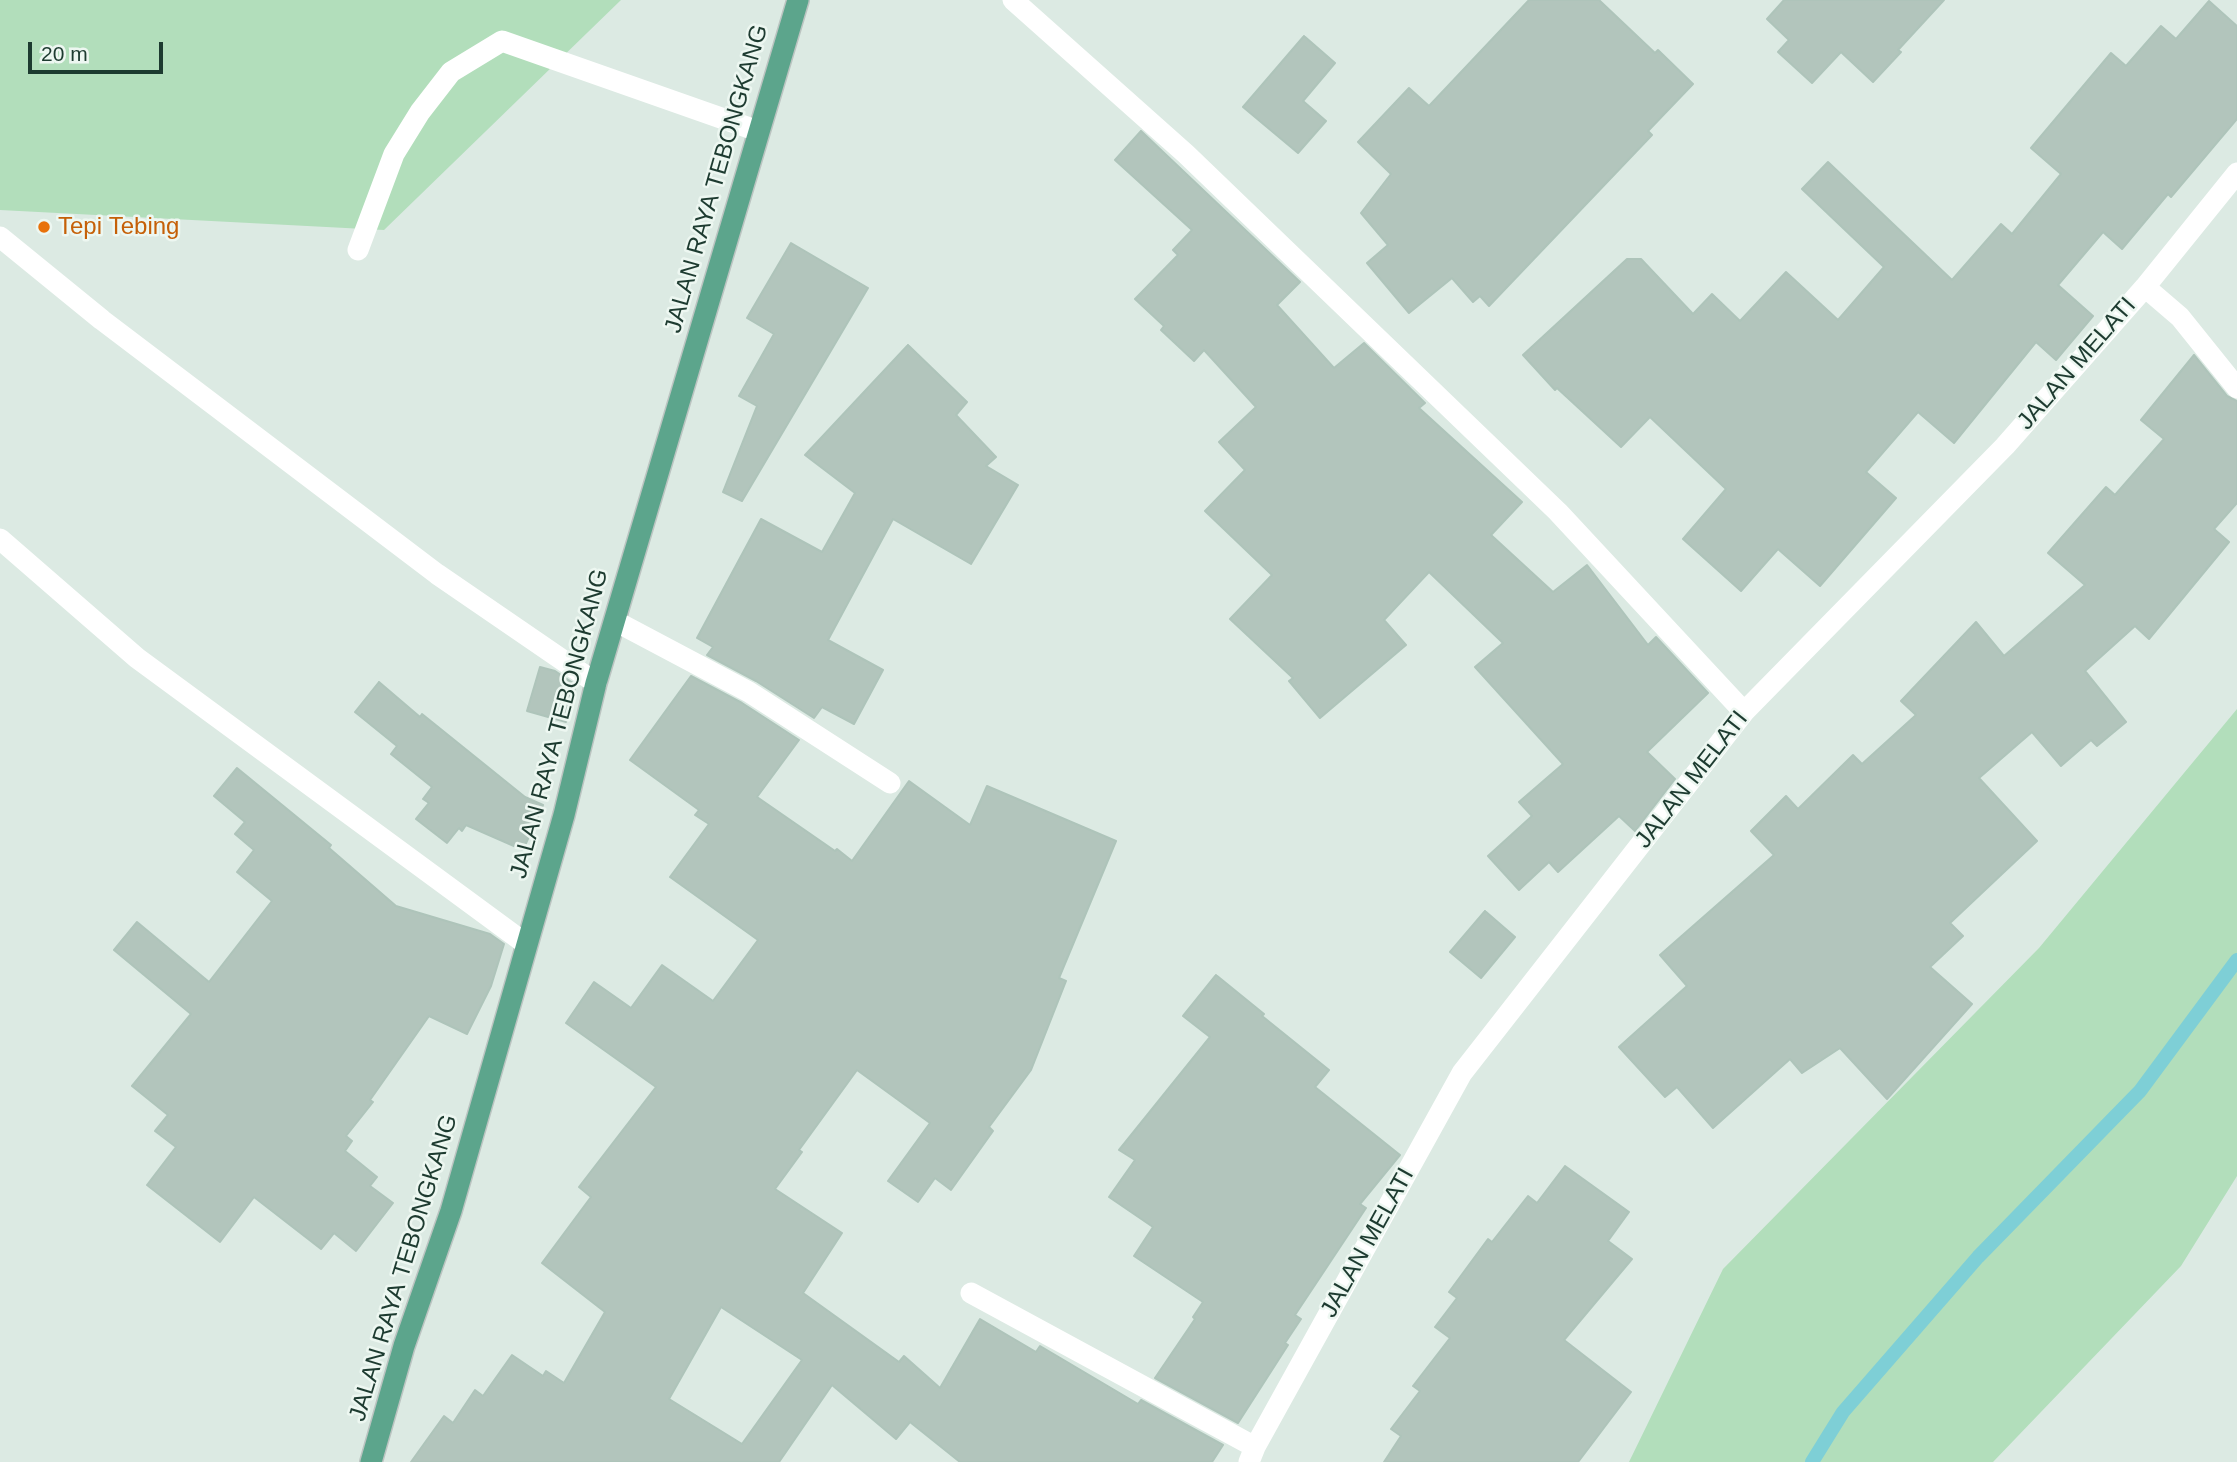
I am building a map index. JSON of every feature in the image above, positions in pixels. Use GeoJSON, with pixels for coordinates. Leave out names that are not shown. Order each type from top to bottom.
{"type":"FeatureCollection","features":[{"type":"Feature","properties":{"kind":"main road","name":"JALAN RAYA TEBONGKANG"},"geometry":{"type":"LineString","coordinates":[[371,1462],[404,1346],[451,1210],[495,1060],[564,815],[596,683],[798,0]]}},
{"type":"Feature","properties":{"kind":"street"},"geometry":{"type":"LineString","coordinates":[[1013,0],[1186,154],[1558,512],[1744,712]]}},
{"type":"Feature","properties":{"kind":"street"},"geometry":{"type":"LineString","coordinates":[[358,250],[394,155],[420,112],[451,72],[502,41],[758,131]]}},
{"type":"Feature","properties":{"kind":"street","name":"JALAN MELATI"},"geometry":{"type":"LineString","coordinates":[[1252,1455],[1462,1073],[1744,712],[2005,446],[2145,287],[2237,173]]}},
{"type":"Feature","properties":{"kind":"street"},"geometry":{"type":"LineString","coordinates":[[0,237],[102,320],[437,574],[596,683]]}},
{"type":"Feature","properties":{"kind":"street"},"geometry":{"type":"LineString","coordinates":[[2145,287],[2180,317],[2237,387]]}},
{"type":"Feature","properties":{"kind":"street"},"geometry":{"type":"LineString","coordinates":[[0,539],[137,657],[526,944]]}},
{"type":"Feature","properties":{"kind":"street"},"geometry":{"type":"LineString","coordinates":[[615,621],[749,692],[890,783]]}},
{"type":"Feature","properties":{"kind":"street"},"geometry":{"type":"LineString","coordinates":[[971,1293],[1252,1455]]}},
{"type":"Feature","properties":{"kind":"green space"},"geometry":{"type":"Polygon","coordinates":[[[0,0],[621,0],[384,230],[0,210],[0,0]]]}},
{"type":"Feature","properties":{"kind":"green space"},"geometry":{"type":"Polygon","coordinates":[[[2237,709],[2237,1176],[2181,1266],[1993,1462],[1629,1462],[1723,1269],[2039,948],[2237,709]]]}},
{"type":"Feature","properties":{"kind":"building"},"geometry":{"type":"Polygon","coordinates":[[[1529,0],[1599,0],[1655,53],[1658,50],[1693,84],[1648,131],[1652,135],[1489,306],[1480,296],[1473,302],[1452,278],[1409,313],[1367,263],[1388,245],[1361,213],[1391,174],[1358,142],[1409,88],[1429,106],[1529,0]]]}},
{"type":"Feature","properties":{"kind":"building"},"geometry":{"type":"Polygon","coordinates":[[[1784,0],[1944,0],[1873,82],[1841,52],[1812,83],[1778,52],[1789,40],[1767,19],[1784,0]]]}},
{"type":"Feature","properties":{"kind":"building"},"geometry":{"type":"Polygon","coordinates":[[[2209,1],[2237,26],[2237,119],[2171,197],[2168,194],[2122,249],[2103,232],[2058,285],[2093,316],[2056,360],[2036,342],[1954,443],[1918,412],[1866,472],[1896,498],[1820,586],[1778,549],[1741,591],[1683,539],[1726,489],[1650,417],[1621,447],[1557,388],[1555,390],[1523,355],[1627,259],[1641,259],[1693,314],[1712,294],[1740,321],[1786,272],[1838,320],[1884,267],[1802,189],[1828,162],[1952,280],[2001,224],[2012,234],[2061,174],[2031,148],[2111,53],[2126,66],[2161,26],[2176,39],[2209,1]]]}},
{"type":"Feature","properties":{"kind":"building"},"geometry":{"type":"Polygon","coordinates":[[[1304,36],[1335,63],[1303,101],[1326,121],[1298,153],[1243,107],[1304,36]]]}},
{"type":"Feature","properties":{"kind":"building"},"geometry":{"type":"Polygon","coordinates":[[[1141,131],[1300,282],[1277,305],[1334,368],[1364,343],[1425,403],[1419,408],[1522,502],[1491,535],[1553,592],[1587,565],[1648,645],[1656,637],[1708,693],[1647,752],[1675,779],[1635,831],[1619,816],[1558,872],[1549,862],[1519,890],[1488,856],[1532,816],[1519,802],[1563,764],[1475,667],[1503,643],[1429,572],[1384,620],[1406,645],[1320,718],[1289,681],[1293,678],[1230,619],[1272,575],[1205,511],[1245,470],[1219,442],[1256,407],[1204,350],[1194,361],[1161,330],[1164,326],[1135,299],[1178,255],[1173,250],[1192,230],[1115,160],[1141,131]]]}},
{"type":"Feature","properties":{"kind":"building"},"geometry":{"type":"Polygon","coordinates":[[[791,243],[868,288],[742,501],[723,492],[757,406],[739,396],[774,334],[747,318],[791,243]]]}},
{"type":"Feature","properties":{"kind":"building"},"geometry":{"type":"Polygon","coordinates":[[[908,345],[967,402],[956,415],[996,457],[986,466],[1018,485],[971,564],[893,519],[828,640],[883,670],[854,724],[822,707],[814,718],[756,681],[707,655],[713,647],[697,638],[761,519],[822,552],[855,493],[805,455],[908,345]]]}},
{"type":"Feature","properties":{"kind":"building"},"geometry":{"type":"Polygon","coordinates":[[[2194,355],[2227,396],[2237,401],[2237,503],[2214,529],[2229,542],[2149,639],[2135,626],[2085,671],[2126,722],[2097,746],[2091,740],[2061,766],[2032,732],[1979,778],[2037,841],[1950,923],[1963,936],[1930,967],[1972,1004],[1887,1099],[1840,1048],[1802,1073],[1790,1059],[1713,1128],[1677,1087],[1665,1097],[1619,1047],[1687,986],[1660,955],[1774,855],[1751,831],[1786,796],[1798,809],[1853,755],[1862,764],[1916,715],[1901,701],[1976,622],[2004,656],[2085,585],[2048,553],[2106,487],[2115,495],[2164,439],[2141,420],[2194,355]]]}},
{"type":"Feature","properties":{"kind":"building"},"geometry":{"type":"Polygon","coordinates":[[[540,667],[555,671],[576,685],[566,722],[527,711],[540,667]]]}},
{"type":"Feature","properties":{"kind":"building"},"geometry":{"type":"Polygon","coordinates":[[[691,676],[742,703],[799,740],[757,797],[852,861],[909,781],[970,825],[987,786],[1116,841],[1059,978],[1066,981],[1031,1070],[989,1127],[993,1131],[951,1190],[935,1178],[918,1202],[888,1181],[930,1123],[857,1070],[799,1150],[802,1152],[775,1189],[842,1233],[803,1293],[899,1362],[904,1356],[940,1388],[980,1319],[1036,1352],[1040,1346],[1138,1404],[1141,1400],[1223,1445],[1212,1462],[960,1462],[910,1422],[896,1439],[832,1385],[779,1462],[411,1462],[444,1416],[453,1423],[475,1390],[483,1396],[512,1355],[543,1376],[546,1371],[564,1383],[605,1312],[542,1263],[591,1197],[579,1187],[656,1087],[566,1023],[594,982],[631,1008],[662,965],[713,1001],[758,940],[670,877],[709,824],[695,815],[699,810],[630,760],[691,676]],[[721,1307],[669,1399],[742,1444],[802,1360],[721,1307]]]}},
{"type":"Feature","properties":{"kind":"building"},"geometry":{"type":"Polygon","coordinates":[[[379,682],[420,717],[422,714],[525,797],[543,805],[523,850],[466,825],[462,831],[459,828],[447,843],[416,819],[429,803],[423,799],[432,787],[391,754],[397,746],[355,712],[379,682]]]}},
{"type":"Feature","properties":{"kind":"building"},"geometry":{"type":"Polygon","coordinates":[[[237,768],[331,845],[329,848],[396,906],[490,934],[504,944],[491,986],[467,1034],[429,1016],[370,1100],[373,1102],[346,1136],[352,1141],[345,1151],[377,1177],[370,1186],[393,1203],[356,1251],[334,1233],[321,1249],[254,1197],[220,1242],[147,1185],[176,1147],[155,1131],[168,1115],[132,1086],[191,1014],[114,950],[137,922],[209,982],[272,901],[237,872],[254,850],[235,834],[245,822],[214,796],[237,768]]]}},
{"type":"Feature","properties":{"kind":"building"},"geometry":{"type":"Polygon","coordinates":[[[1485,911],[1515,937],[1481,978],[1450,952],[1485,911]]]}},
{"type":"Feature","properties":{"kind":"building"},"geometry":{"type":"Polygon","coordinates":[[[1216,975],[1329,1070],[1315,1087],[1400,1155],[1360,1204],[1366,1208],[1295,1315],[1301,1319],[1285,1343],[1288,1345],[1238,1423],[1155,1378],[1195,1319],[1193,1317],[1203,1302],[1134,1256],[1153,1227],[1109,1197],[1135,1160],[1119,1150],[1210,1037],[1183,1016],[1216,975]]]}},
{"type":"Feature","properties":{"kind":"building"},"geometry":{"type":"Polygon","coordinates":[[[1565,1166],[1629,1212],[1608,1241],[1632,1259],[1564,1340],[1631,1392],[1578,1462],[1384,1462],[1401,1436],[1391,1429],[1420,1391],[1413,1386],[1450,1338],[1435,1327],[1457,1298],[1449,1292],[1488,1239],[1492,1242],[1528,1196],[1537,1203],[1565,1166]]]}},
{"type":"Feature","properties":{"kind":"waterway"},"geometry":{"type":"LineString","coordinates":[[1812,1462],[1843,1412],[1978,1257],[2140,1091],[2237,960]]}},
{"type":"Feature","properties":{"kind":"place","name":"Tepi Tebing"},"geometry":{"type":"Point","coordinates":[44,227]}}]}
